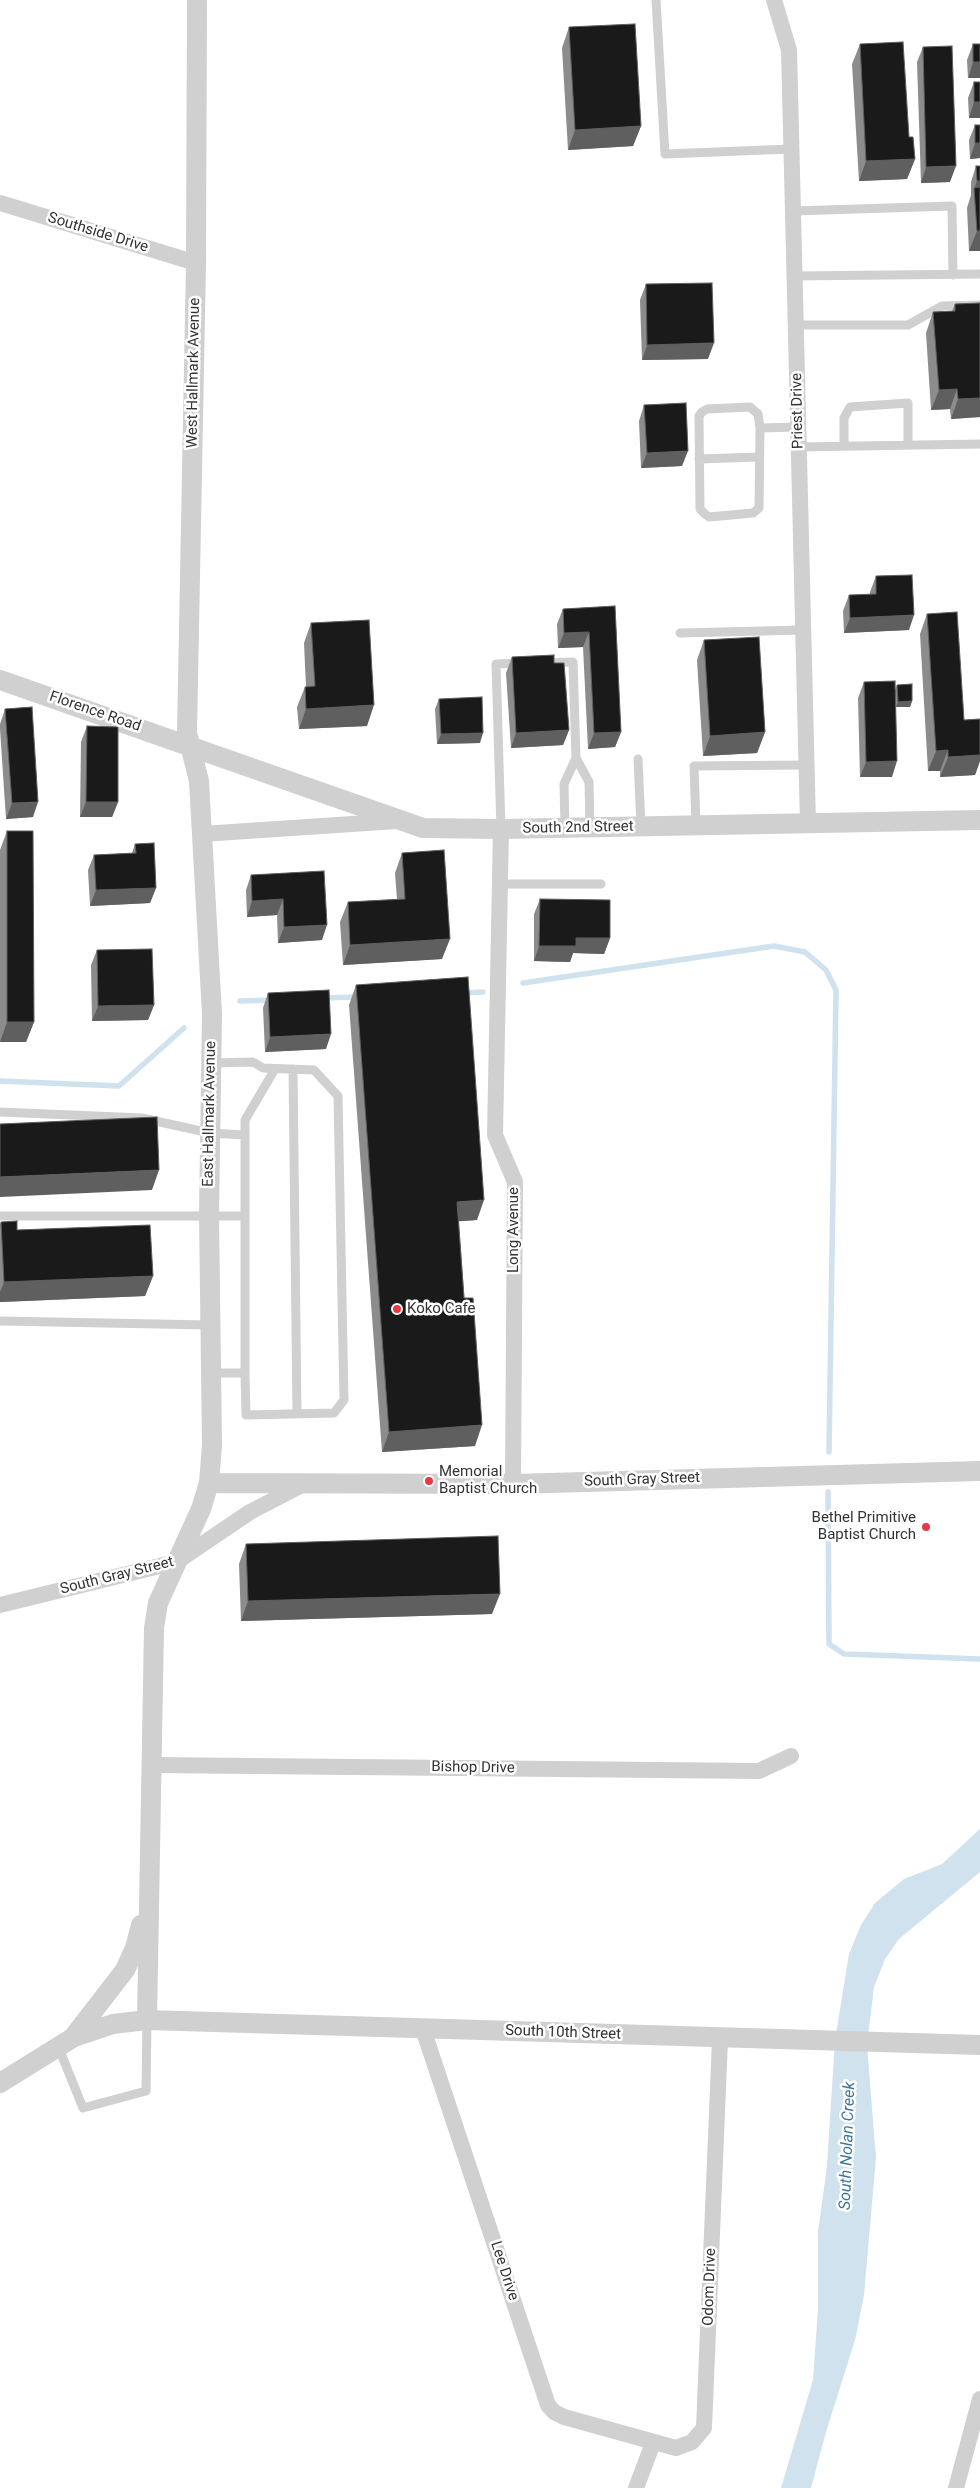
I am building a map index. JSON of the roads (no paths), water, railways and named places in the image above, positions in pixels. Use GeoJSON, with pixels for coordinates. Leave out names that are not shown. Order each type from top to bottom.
{"type":"FeatureCollection","features":[{"type":"Feature","properties":{"kind":"street","name":"West Hallmark Avenue"},"geometry":{"type":"LineString","coordinates":[[191,745],[187,733],[196,263],[197,0]]}},
{"type":"Feature","properties":{"kind":"street","name":"Priest Drive"},"geometry":{"type":"LineString","coordinates":[[774,0],[789,50],[805,765],[808,824]]}},
{"type":"Feature","properties":{"kind":"street","name":"Southside Drive"},"geometry":{"type":"LineString","coordinates":[[0,204],[196,263]]}},
{"type":"Feature","properties":{"kind":"street","name":"Florence Road"},"geometry":{"type":"LineString","coordinates":[[0,680],[191,745]]}},
{"type":"Feature","properties":{"kind":"street","name":"South 2nd Street"},"geometry":{"type":"LineString","coordinates":[[191,745],[423,828],[590,828],[980,820]]}},
{"type":"Feature","properties":{"kind":"street","name":"East Hallmark Avenue"},"geometry":{"type":"LineString","coordinates":[[149,1894],[154,1628],[158,1603],[202,1509],[209,1483],[212,1444],[209,1215],[212,1014],[199,781],[191,745]]}},
{"type":"Feature","properties":{"kind":"street"},"geometry":{"type":"LineString","coordinates":[[202,834],[402,821]]}},
{"type":"Feature","properties":{"kind":"street","name":"Long Avenue"},"geometry":{"type":"LineString","coordinates":[[501,829],[495,1135],[515,1182],[513,1484]]}},
{"type":"Feature","properties":{"kind":"street","name":"South Gray Street"},"geometry":{"type":"LineString","coordinates":[[209,1483],[513,1484],[980,1471]]}},
{"type":"Feature","properties":{"kind":"street","name":"South Gray Street"},"geometry":{"type":"LineString","coordinates":[[0,1604],[176,1562],[250,1512],[304,1484]]}},
{"type":"Feature","properties":{"kind":"street","name":"Bishop Drive"},"geometry":{"type":"LineString","coordinates":[[151,1765],[759,1771],[791,1756]]}},
{"type":"Feature","properties":{"kind":"street"},"geometry":{"type":"LineString","coordinates":[[147,2020],[149,1894]]}},
{"type":"Feature","properties":{"kind":"street"},"geometry":{"type":"LineString","coordinates":[[0,2084],[66,2041],[125,1970],[135,1948],[149,1894]]}},
{"type":"Feature","properties":{"kind":"street","name":"South 10th Street"},"geometry":{"type":"LineString","coordinates":[[66,2041],[113,2024],[147,2020],[970,2045]]}},
{"type":"Feature","properties":{"kind":"street","name":"Lee Drive"},"geometry":{"type":"LineString","coordinates":[[424,2029],[548,2405],[554,2412],[564,2417],[653,2443]]}},
{"type":"Feature","properties":{"kind":"street","name":"Odom Drive"},"geometry":{"type":"LineString","coordinates":[[653,2443],[676,2448],[692,2442],[704,2428],[720,2038]]}},
{"type":"Feature","properties":{"kind":"street"},"geometry":{"type":"LineString","coordinates":[[956,2488],[980,2399]]}},
{"type":"Feature","properties":{"kind":"street"},"geometry":{"type":"LineString","coordinates":[[636,2488],[653,2443]]}},
{"type":"Feature","properties":{"kind":"lane"},"geometry":{"type":"LineString","coordinates":[[656,0],[665,154],[792,149]]}},
{"type":"Feature","properties":{"kind":"lane"},"geometry":{"type":"LineString","coordinates":[[793,211],[952,206],[953,275]]}},
{"type":"Feature","properties":{"kind":"lane"},"geometry":{"type":"LineString","coordinates":[[794,276],[980,274]]}},
{"type":"Feature","properties":{"kind":"lane"},"geometry":{"type":"LineString","coordinates":[[796,325],[908,325],[942,306],[980,305]]}},
{"type":"Feature","properties":{"kind":"lane"},"geometry":{"type":"LineString","coordinates":[[844,446],[844,418],[850,407],[908,403],[908,445]]}},
{"type":"Feature","properties":{"kind":"lane"},"geometry":{"type":"LineString","coordinates":[[750,407],[758,414],[760,456],[759,508],[757,512],[709,516],[700,508],[699,416],[707,409],[750,407]]}},
{"type":"Feature","properties":{"kind":"lane"},"geometry":{"type":"LineString","coordinates":[[760,428],[798,427]]}},
{"type":"Feature","properties":{"kind":"lane"},"geometry":{"type":"LineString","coordinates":[[798,447],[980,444]]}},
{"type":"Feature","properties":{"kind":"lane"},"geometry":{"type":"LineString","coordinates":[[700,459],[760,456]]}},
{"type":"Feature","properties":{"kind":"lane"},"geometry":{"type":"LineString","coordinates":[[680,633],[803,630]]}},
{"type":"Feature","properties":{"kind":"lane"},"geometry":{"type":"LineString","coordinates":[[501,829],[496,664],[573,662],[576,758],[564,784],[565,828]]}},
{"type":"Feature","properties":{"kind":"lane"},"geometry":{"type":"LineString","coordinates":[[576,758],[589,782],[590,828]]}},
{"type":"Feature","properties":{"kind":"lane"},"geometry":{"type":"LineString","coordinates":[[638,759],[641,827]]}},
{"type":"Feature","properties":{"kind":"lane"},"geometry":{"type":"LineString","coordinates":[[696,826],[694,766],[805,765]]}},
{"type":"Feature","properties":{"kind":"lane"},"geometry":{"type":"LineString","coordinates":[[501,884],[601,884]]}},
{"type":"Feature","properties":{"kind":"lane"},"geometry":{"type":"LineString","coordinates":[[211,1062],[253,1062],[263,1068],[314,1070],[338,1096],[344,1400],[334,1413],[246,1415],[245,1120],[275,1069]]}},
{"type":"Feature","properties":{"kind":"lane"},"geometry":{"type":"LineString","coordinates":[[293,1069],[297,1414]]}},
{"type":"Feature","properties":{"kind":"lane"},"geometry":{"type":"LineString","coordinates":[[0,1112],[142,1118],[210,1133],[245,1135]]}},
{"type":"Feature","properties":{"kind":"lane"},"geometry":{"type":"LineString","coordinates":[[0,1216],[245,1216]]}},
{"type":"Feature","properties":{"kind":"lane"},"geometry":{"type":"LineString","coordinates":[[0,1321],[210,1325]]}},
{"type":"Feature","properties":{"kind":"lane"},"geometry":{"type":"LineString","coordinates":[[211,1373],[245,1372]]}},
{"type":"Feature","properties":{"kind":"lane"},"geometry":{"type":"LineString","coordinates":[[66,2041],[83,2108],[146,2091],[147,2020]]}},
{"type":"Feature","properties":{"kind":"water","name":"South Nolan Creek"},"geometry":{"type":"Polygon","coordinates":[[[980,1829],[980,1872],[899,1939],[885,1959],[874,1987],[867,2045],[876,2158],[864,2295],[855,2340],[826,2432],[811,2488],[781,2488],[813,2380],[818,2309],[818,2232],[827,2166],[835,2040],[849,1954],[861,1925],[875,1903],[904,1879],[942,1864],[980,1829]]]}},
{"type":"Feature","properties":{"kind":"waterway"},"geometry":{"type":"LineString","coordinates":[[523,983],[774,946],[805,952],[826,970],[836,990],[829,1452]]}},
{"type":"Feature","properties":{"kind":"waterway"},"geometry":{"type":"LineString","coordinates":[[462,993],[483,992]]}},
{"type":"Feature","properties":{"kind":"waterway"},"geometry":{"type":"LineString","coordinates":[[322,998],[358,997]]}},
{"type":"Feature","properties":{"kind":"waterway"},"geometry":{"type":"LineString","coordinates":[[240,1001],[273,1000]]}},
{"type":"Feature","properties":{"kind":"waterway"},"geometry":{"type":"LineString","coordinates":[[0,1081],[119,1086],[184,1028]]}},
{"type":"Feature","properties":{"kind":"waterway"},"geometry":{"type":"LineString","coordinates":[[828,1492],[829,1644],[844,1654],[980,1659]]}},
{"type":"Feature","properties":{"kind":"place","name":"Koko Cafe"},"geometry":{"type":"Point","coordinates":[397,1309]}},
{"type":"Feature","properties":{"kind":"place","name":"Memorial Baptist Church"},"geometry":{"type":"Point","coordinates":[429,1481]}},
{"type":"Feature","properties":{"kind":"place","name":"Bethel Primitive Baptist Church"},"geometry":{"type":"Point","coordinates":[926,1527]}}]}
